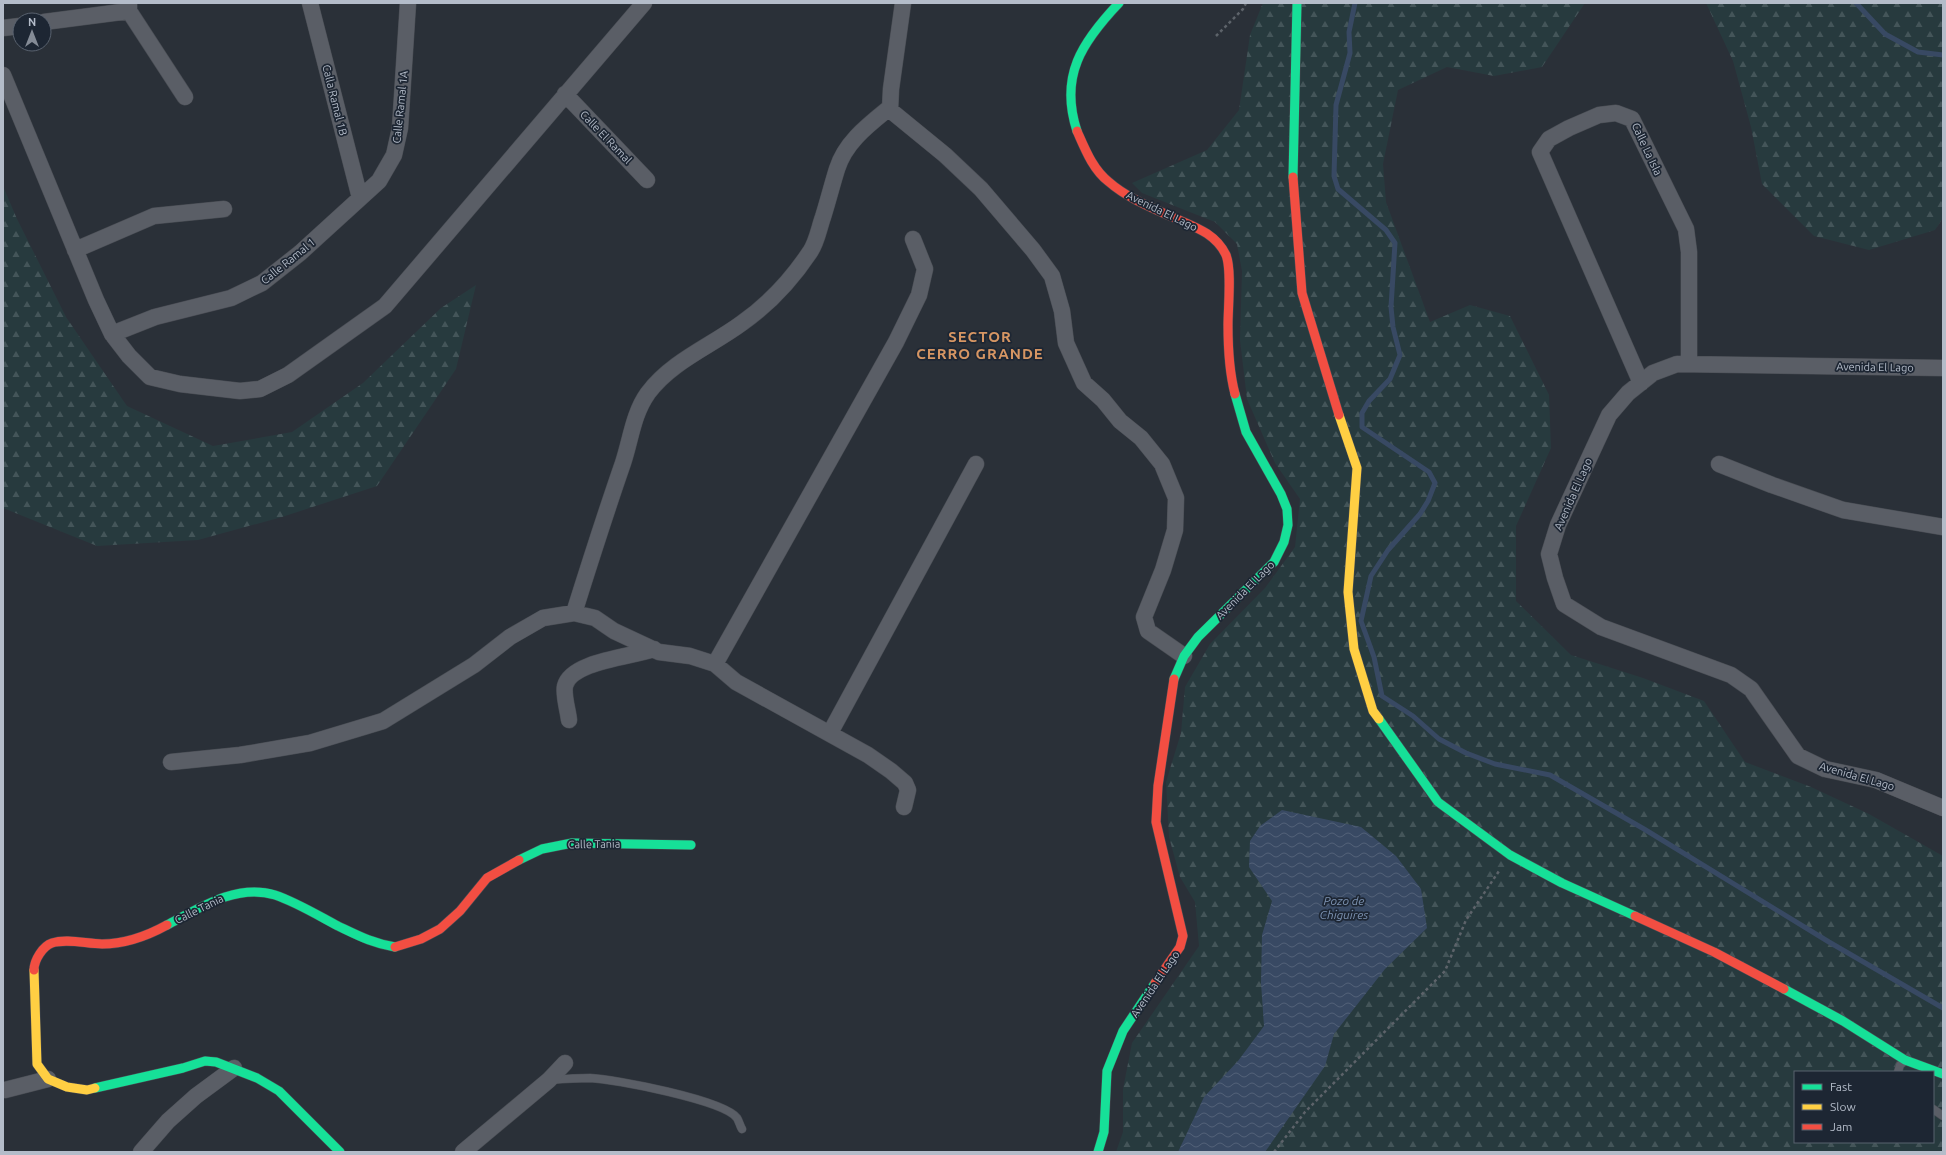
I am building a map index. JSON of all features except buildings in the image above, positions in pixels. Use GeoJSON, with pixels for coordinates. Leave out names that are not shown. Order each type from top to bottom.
{"type":"FeatureCollection","features":[{"type":"Feature","properties":{"kind":"street","name":"Calla Ramal 1B"},"geometry":{"type":"LineString","coordinates":[[310,3],[360,198]]}},
{"type":"Feature","properties":{"kind":"street","name":"Calle Ramal 1A"},"geometry":{"type":"LineString","coordinates":[[360,198],[379,181],[394,155],[400,128],[408,3]]}},
{"type":"Feature","properties":{"kind":"street"},"geometry":{"type":"LineString","coordinates":[[3,75],[75,250],[112,334],[129,356],[150,377],[180,384],[240,391],[260,388],[288,375],[385,306],[644,3]]}},
{"type":"Feature","properties":{"kind":"street"},"geometry":{"type":"LineString","coordinates":[[890,110],[890,89],[903,3]]}},
{"type":"Feature","properties":{"kind":"street","name":"Avenida El Lago"},"geometry":{"type":"LineString","coordinates":[[1098,1152],[1104,1132],[1107,1071],[1123,1031],[1180,947],[1183,936],[1156,822],[1158,786],[1174,680],[1184,656],[1198,637],[1274,562],[1283,549],[1289,523],[1285,499],[1246,432],[1232,384],[1229,351],[1228,261],[1217,242],[1196,225],[1166,214],[1111,185],[1093,162],[1078,137],[1070,110],[1070,81],[1080,52],[1102,20],[1119,3]]}},
{"type":"Feature","properties":{"kind":"street"},"geometry":{"type":"LineString","coordinates":[[1297,3],[1296,109],[1293,171],[1302,293],[1327,380],[1356,468],[1348,592],[1354,649],[1373,712],[1438,802],[1510,855],[1562,883],[1714,952],[1843,1021],[1905,1060],[1943,1074]]}},
{"type":"Feature","properties":{"kind":"street"},"geometry":{"type":"LineString","coordinates":[[52,21],[129,7],[185,97]]}},
{"type":"Feature","properties":{"kind":"street","name":"Calle El Ramal"},"geometry":{"type":"LineString","coordinates":[[565,94],[647,180]]}},
{"type":"Feature","properties":{"kind":"street"},"geometry":{"type":"LineString","coordinates":[[574,613],[603,519],[624,461],[634,421],[648,393],[677,365],[742,323],[767,303],[790,278],[812,250],[830,197],[837,168],[847,148],[864,128],[888,109],[890,110]]}},
{"type":"Feature","properties":{"kind":"street"},"geometry":{"type":"LineString","coordinates":[[890,110],[945,155],[981,189],[1033,250],[1052,276],[1062,311],[1066,343],[1084,382],[1103,400],[1120,421],[1140,438],[1162,464],[1176,498],[1175,530],[1163,570],[1144,617],[1148,631],[1184,656]]}},
{"type":"Feature","properties":{"kind":"street","name":"Calle La Isla"},"geometry":{"type":"LineString","coordinates":[[1641,383],[1540,152],[1549,139],[1569,128],[1599,115],[1616,113],[1632,119],[1686,229],[1690,252],[1689,364]]}},
{"type":"Feature","properties":{"kind":"street","name":"Calle Ramal 1"},"geometry":{"type":"LineString","coordinates":[[112,334],[156,317],[231,298],[262,283],[300,253],[360,198]]}},
{"type":"Feature","properties":{"kind":"street"},"geometry":{"type":"LineString","coordinates":[[75,250],[154,216],[224,209]]}},
{"type":"Feature","properties":{"kind":"street"},"geometry":{"type":"LineString","coordinates":[[715,664],[896,342],[919,296],[925,269],[913,239]]}},
{"type":"Feature","properties":{"kind":"street","name":"Avenida El Lago"},"geometry":{"type":"LineString","coordinates":[[1943,368],[1677,364],[1653,373],[1628,393],[1609,415],[1558,525],[1549,554],[1554,578],[1564,604],[1601,627],[1732,675],[1751,689],[1798,756],[1825,769],[1876,780],[1943,808]]}},
{"type":"Feature","properties":{"kind":"street"},"geometry":{"type":"LineString","coordinates":[[830,734],[976,464]]}},
{"type":"Feature","properties":{"kind":"street"},"geometry":{"type":"LineString","coordinates":[[1719,464],[1772,485],[1843,510],[1943,527]]}},
{"type":"Feature","properties":{"kind":"street"},"geometry":{"type":"LineString","coordinates":[[171,762],[240,755],[310,743],[382,721],[474,665],[510,637],[543,618],[574,613],[595,618],[614,631],[654,649],[690,656],[715,664],[736,682],[868,755],[891,771],[905,783],[908,790],[904,807]]}},
{"type":"Feature","properties":{"kind":"street"},"geometry":{"type":"LineString","coordinates":[[569,720],[565,687],[568,680],[574,673],[589,665],[640,655],[654,649]]}},
{"type":"Feature","properties":{"kind":"street","name":"Calle Tania"},"geometry":{"type":"LineString","coordinates":[[48,1079],[37,1064],[34,966],[42,950],[52,943],[68,942],[103,944],[131,940],[152,933],[204,905],[227,896],[252,892],[275,895],[376,944],[397,947],[420,939],[440,929],[460,911],[487,878],[509,864],[542,849],[572,843],[691,845]]}},
{"type":"Feature","properties":{"kind":"street"},"geometry":{"type":"LineString","coordinates":[[5,1090],[48,1079],[67,1087],[87,1090],[183,1068],[205,1061],[216,1062],[257,1078],[279,1091],[340,1152]]}},
{"type":"Feature","properties":{"kind":"street"},"geometry":{"type":"LineString","coordinates":[[463,1152],[549,1080],[565,1063]]}},
{"type":"Feature","properties":{"kind":"street"},"geometry":{"type":"LineString","coordinates":[[141,1152],[168,1121],[196,1096],[234,1068]]}},
{"type":"Feature","properties":{"kind":"lane"},"geometry":{"type":"LineString","coordinates":[[1898,1071],[1900,1065],[1905,1060]]}},
{"type":"Feature","properties":{"kind":"lane"},"geometry":{"type":"LineString","coordinates":[[549,1080],[590,1078],[644,1085],[692,1098],[727,1110],[737,1118],[742,1129]]}},
{"type":"Feature","properties":{"kind":"lane"},"geometry":{"type":"LineString","coordinates":[[1934,1110],[1943,1116]]}},
{"type":"Feature","properties":{"kind":"path"},"geometry":{"type":"LineString","coordinates":[[1216,36],[1243,9],[1246,3]]}},
{"type":"Feature","properties":{"kind":"path"},"geometry":{"type":"LineString","coordinates":[[1274,1152],[1305,1112],[1445,971],[1466,920],[1510,855]]}},
{"type":"Feature","properties":{"kind":"green space"},"geometry":{"type":"Polygon","coordinates":[[[1263,3],[1585,3],[1542,67],[1494,76],[1447,67],[1398,90],[1383,164],[1386,202],[1430,322],[1470,305],[1510,316],[1549,395],[1551,448],[1516,526],[1516,601],[1571,655],[1643,678],[1704,701],[1745,762],[1811,787],[1869,814],[1943,856],[1943,1152],[1116,1152],[1123,1132],[1123,1089],[1132,1043],[1199,946],[1195,902],[1180,877],[1169,837],[1166,782],[1181,733],[1185,687],[1210,644],[1265,588],[1295,547],[1300,499],[1275,463],[1247,399],[1240,340],[1242,271],[1237,244],[1215,222],[1142,193],[1132,183],[1207,150],[1239,110],[1250,35],[1263,3]]]}},
{"type":"Feature","properties":{"kind":"green space"},"geometry":{"type":"Polygon","coordinates":[[[1706,3],[1943,3],[1943,218],[1935,230],[1869,250],[1814,236],[1762,184],[1751,127],[1733,61],[1706,3]]]}},
{"type":"Feature","properties":{"kind":"green space"},"geometry":{"type":"Polygon","coordinates":[[[3,186],[17,219],[66,317],[127,406],[213,446],[292,432],[363,383],[441,308],[476,285],[456,369],[377,486],[282,517],[198,540],[97,546],[3,508],[3,186]]]}},
{"type":"Feature","properties":{"kind":"water","name":"Pozo de Chiguires"},"geometry":{"type":"Polygon","coordinates":[[[1282,810],[1361,827],[1396,856],[1421,889],[1427,928],[1385,969],[1334,1034],[1325,1066],[1265,1152],[1178,1152],[1204,1097],[1238,1061],[1264,1026],[1261,983],[1262,935],[1272,901],[1249,867],[1250,841],[1260,826],[1282,810]]]}},
{"type":"Feature","properties":{"kind":"waterway"},"geometry":{"type":"LineString","coordinates":[[1355,3],[1349,32],[1350,53],[1336,105],[1334,176],[1338,189],[1386,230],[1395,243],[1391,307],[1393,327],[1400,355],[1390,379],[1369,401],[1362,413],[1362,427],[1429,472],[1435,483],[1428,501],[1420,514],[1388,550],[1371,576],[1361,621],[1374,657],[1382,696],[1413,716],[1439,739],[1466,753],[1495,764],[1550,775],[1644,829],[1829,942],[1943,1008]]}},
{"type":"Feature","properties":{"kind":"waterway"},"geometry":{"type":"LineString","coordinates":[[1856,3],[1885,34],[1918,52],[1943,55]]}},
{"type":"Feature","properties":{"kind":"traffic: fast"},"geometry":{"type":"LineString","coordinates":[[1077,131],[1072,111],[1071,93],[1077,61],[1094,32],[1119,3]]}},
{"type":"Feature","properties":{"kind":"traffic: fast"},"geometry":{"type":"LineString","coordinates":[[1293,177],[1297,3]]}},
{"type":"Feature","properties":{"kind":"traffic: fast"},"geometry":{"type":"LineString","coordinates":[[1174,679],[1184,656],[1198,637],[1274,562],[1284,542],[1288,525],[1287,509],[1281,494],[1246,432],[1235,394]]}},
{"type":"Feature","properties":{"kind":"traffic: fast"},"geometry":{"type":"LineString","coordinates":[[1379,719],[1438,802],[1510,855],[1562,883],[1635,916]]}},
{"type":"Feature","properties":{"kind":"traffic: fast"},"geometry":{"type":"LineString","coordinates":[[519,860],[542,849],[572,843],[691,845]]}},
{"type":"Feature","properties":{"kind":"traffic: fast"},"geometry":{"type":"LineString","coordinates":[[167,925],[192,911],[219,899],[247,892],[261,892],[291,901],[366,939],[395,947]]}},
{"type":"Feature","properties":{"kind":"traffic: fast"},"geometry":{"type":"LineString","coordinates":[[1098,1152],[1104,1132],[1107,1071],[1123,1031],[1155,983]]}},
{"type":"Feature","properties":{"kind":"traffic: fast"},"geometry":{"type":"LineString","coordinates":[[1784,989],[1843,1021],[1905,1060],[1943,1074]]}},
{"type":"Feature","properties":{"kind":"traffic: fast"},"geometry":{"type":"LineString","coordinates":[[95,1088],[183,1068],[205,1061],[216,1062],[257,1078],[279,1091],[340,1152]]}},
{"type":"Feature","properties":{"kind":"traffic: slow"},"geometry":{"type":"LineString","coordinates":[[1339,415],[1357,468],[1348,592],[1354,649],[1373,711],[1379,719]]}},
{"type":"Feature","properties":{"kind":"traffic: slow"},"geometry":{"type":"LineString","coordinates":[[34,970],[37,1064],[48,1079],[67,1087],[87,1090],[95,1088]]}},
{"type":"Feature","properties":{"kind":"traffic: jam"},"geometry":{"type":"LineString","coordinates":[[1077,131],[1086,152],[1098,172],[1103,177],[1138,201],[1209,235],[1216,241],[1226,255],[1229,270],[1228,325],[1230,368],[1235,394]]}},
{"type":"Feature","properties":{"kind":"traffic: jam"},"geometry":{"type":"LineString","coordinates":[[1293,177],[1302,293],[1339,415]]}},
{"type":"Feature","properties":{"kind":"traffic: jam"},"geometry":{"type":"LineString","coordinates":[[1155,983],[1180,947],[1183,936],[1156,822],[1158,786],[1174,679]]}},
{"type":"Feature","properties":{"kind":"traffic: jam"},"geometry":{"type":"LineString","coordinates":[[395,947],[421,939],[440,929],[460,911],[487,878],[519,860]]}},
{"type":"Feature","properties":{"kind":"traffic: jam"},"geometry":{"type":"LineString","coordinates":[[1635,916],[1714,952],[1784,989]]}},
{"type":"Feature","properties":{"kind":"traffic: jam"},"geometry":{"type":"LineString","coordinates":[[34,970],[34,966],[40,954],[45,947],[52,943],[64,941],[96,944],[119,943],[144,936],[167,925]]}},
{"type":"Feature","properties":{"kind":"district","name":"SECTOR CERRO GRANDE"},"geometry":{"type":"Point","coordinates":[980,346]}}]}
